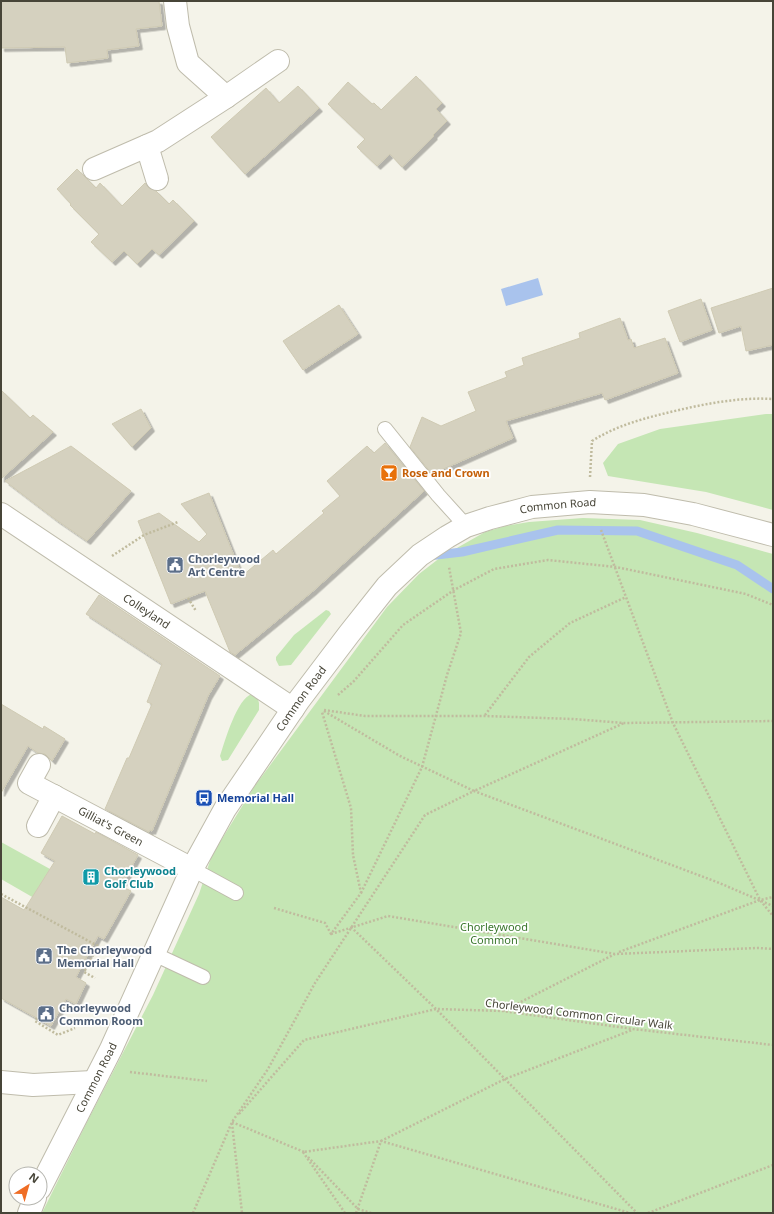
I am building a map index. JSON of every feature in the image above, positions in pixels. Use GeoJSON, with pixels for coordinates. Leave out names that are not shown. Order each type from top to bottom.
{"type":"FeatureCollection","features":[{"type":"Feature","properties":{"kind":"street"},"geometry":{"type":"LineString","coordinates":[[175,1],[178,26],[188,63],[226,97]]}},
{"type":"Feature","properties":{"kind":"street"},"geometry":{"type":"LineString","coordinates":[[94,169],[158,141],[278,61]]}},
{"type":"Feature","properties":{"kind":"street"},"geometry":{"type":"LineString","coordinates":[[147,146],[157,179]]}},
{"type":"Feature","properties":{"kind":"street","name":"Common Road"},"geometry":{"type":"LineString","coordinates":[[48,1172],[111,1049],[192,869],[225,809],[293,709],[387,586],[420,555],[466,526],[532,507],[590,502],[651,506],[693,514],[773,535]]}},
{"type":"Feature","properties":{"kind":"street","name":"Colleyland"},"geometry":{"type":"LineString","coordinates":[[1,515],[293,709]]}},
{"type":"Feature","properties":{"kind":"street","name":"Gilliat's Green"},"geometry":{"type":"LineString","coordinates":[[34,774],[54,796],[192,869]]}},
{"type":"Feature","properties":{"kind":"street"},"geometry":{"type":"LineString","coordinates":[[38,826],[54,796]]}},
{"type":"Feature","properties":{"kind":"street"},"geometry":{"type":"LineString","coordinates":[[1,1082],[33,1085],[97,1075]]}},
{"type":"Feature","properties":{"kind":"lane"},"geometry":{"type":"LineString","coordinates":[[385,429],[438,495],[466,526]]}},
{"type":"Feature","properties":{"kind":"lane"},"geometry":{"type":"LineString","coordinates":[[192,869],[236,893]]}},
{"type":"Feature","properties":{"kind":"lane"},"geometry":{"type":"LineString","coordinates":[[154,954],[203,977]]}},
{"type":"Feature","properties":{"kind":"path"},"geometry":{"type":"LineString","coordinates":[[773,398],[756,398],[703,405],[643,419],[605,433],[592,441],[590,502],[616,567],[626,598],[673,723],[760,900],[773,916]]}},
{"type":"Feature","properties":{"kind":"path"},"geometry":{"type":"LineString","coordinates":[[94,576],[110,558],[144,535],[178,522]]}},
{"type":"Feature","properties":{"kind":"path"},"geometry":{"type":"LineString","coordinates":[[331,934],[360,893],[422,767],[461,633],[446,554],[447,537]]}},
{"type":"Feature","properties":{"kind":"path"},"geometry":{"type":"LineString","coordinates":[[338,695],[354,681],[403,625],[454,590],[494,569],[548,560],[616,567],[746,594],[773,605]]}},
{"type":"Feature","properties":{"kind":"path"},"geometry":{"type":"LineString","coordinates":[[485,716],[529,657],[570,623],[626,598]]}},
{"type":"Feature","properties":{"kind":"path"},"geometry":{"type":"LineString","coordinates":[[322,710],[327,705]]}},
{"type":"Feature","properties":{"kind":"path"},"geometry":{"type":"LineString","coordinates":[[322,710],[365,716],[485,716],[573,719],[624,723],[773,721]]}},
{"type":"Feature","properties":{"kind":"path"},"geometry":{"type":"LineString","coordinates":[[322,710],[400,756],[474,791],[718,882],[773,906]]}},
{"type":"Feature","properties":{"kind":"path"},"geometry":{"type":"LineString","coordinates":[[322,710],[351,808],[353,855],[360,893]]}},
{"type":"Feature","properties":{"kind":"path"},"geometry":{"type":"LineString","coordinates":[[192,1213],[232,1122],[268,1069],[314,983],[425,815],[474,791],[624,723]]}},
{"type":"Feature","properties":{"kind":"path"},"geometry":{"type":"LineString","coordinates":[[1,894],[98,946],[84,972],[95,978]]}},
{"type":"Feature","properties":{"kind":"path"},"geometry":{"type":"LineString","coordinates":[[503,1011],[616,954],[760,900],[773,897]]}},
{"type":"Feature","properties":{"kind":"path"},"geometry":{"type":"LineString","coordinates":[[274,908],[325,923],[331,934]]}},
{"type":"Feature","properties":{"kind":"path"},"geometry":{"type":"LineString","coordinates":[[331,934],[388,916],[616,954],[757,948],[773,949]]}},
{"type":"Feature","properties":{"kind":"path"},"geometry":{"type":"LineString","coordinates":[[351,927],[436,1009],[637,1213]]}},
{"type":"Feature","properties":{"kind":"path","name":"Chorleywood Common Circular Walk"},"geometry":{"type":"LineString","coordinates":[[232,1122],[304,1040],[436,1009],[503,1011],[633,1029],[773,1045]]}},
{"type":"Feature","properties":{"kind":"path"},"geometry":{"type":"LineString","coordinates":[[37,1018],[35,1021],[58,1035],[75,1028]]}},
{"type":"Feature","properties":{"kind":"path"},"geometry":{"type":"LineString","coordinates":[[303,1152],[381,1141],[505,1079],[633,1029]]}},
{"type":"Feature","properties":{"kind":"path"},"geometry":{"type":"LineString","coordinates":[[97,1075],[207,1081]]}},
{"type":"Feature","properties":{"kind":"path"},"geometry":{"type":"LineString","coordinates":[[232,1122],[303,1152],[358,1209],[371,1213]]}},
{"type":"Feature","properties":{"kind":"path"},"geometry":{"type":"LineString","coordinates":[[232,1122],[242,1213]]}},
{"type":"Feature","properties":{"kind":"path"},"geometry":{"type":"LineString","coordinates":[[356,1213],[381,1141]]}},
{"type":"Feature","properties":{"kind":"path"},"geometry":{"type":"LineString","coordinates":[[381,1141],[630,1213]]}},
{"type":"Feature","properties":{"kind":"path"},"geometry":{"type":"LineString","coordinates":[[303,1152],[345,1213]]}},
{"type":"Feature","properties":{"kind":"path"},"geometry":{"type":"LineString","coordinates":[[648,1213],[773,1165]]}},
{"type":"Feature","properties":{"kind":"green space"},"geometry":{"type":"Polygon","coordinates":[[[773,414],[773,510],[706,492],[608,476],[603,463],[618,444],[660,429],[773,414]]]}},
{"type":"Feature","properties":{"kind":"green space","name":"Chorleywood Common"},"geometry":{"type":"Polygon","coordinates":[[[583,518],[640,520],[697,533],[773,554],[773,1213],[42,1213],[45,1206],[48,1206],[48,1201],[88,1120],[153,995],[199,894],[212,855],[254,787],[387,607],[419,574],[441,557],[485,532],[505,526],[529,522],[583,518]]]}},
{"type":"Feature","properties":{"kind":"green space"},"geometry":{"type":"Polygon","coordinates":[[[326,610],[331,614],[291,665],[279,666],[276,657],[294,635],[326,610]]]}},
{"type":"Feature","properties":{"kind":"green space"},"geometry":{"type":"Polygon","coordinates":[[[252,694],[257,696],[259,710],[228,760],[222,761],[220,756],[232,721],[241,703],[252,694]]]}},
{"type":"Feature","properties":{"kind":"green space"},"geometry":{"type":"Polygon","coordinates":[[[1,842],[50,869],[34,898],[1,879],[1,842]]]}},
{"type":"Feature","properties":{"kind":"water"},"geometry":{"type":"Polygon","coordinates":[[[538,278],[543,295],[506,306],[501,289],[538,278]]]}},
{"type":"Feature","properties":{"kind":"building"},"geometry":{"type":"Polygon","coordinates":[[[1,1],[159,1],[162,26],[136,29],[139,46],[107,50],[108,58],[67,63],[65,47],[1,48],[1,1]]]}},
{"type":"Feature","properties":{"kind":"building"},"geometry":{"type":"Polygon","coordinates":[[[416,76],[442,103],[436,109],[447,121],[402,167],[390,154],[377,166],[357,147],[365,139],[328,104],[348,82],[372,104],[374,103],[381,110],[416,76]]]}},
{"type":"Feature","properties":{"kind":"building"},"geometry":{"type":"Polygon","coordinates":[[[298,86],[319,108],[245,174],[211,137],[266,88],[279,103],[298,86]]]}},
{"type":"Feature","properties":{"kind":"building"},"geometry":{"type":"Polygon","coordinates":[[[77,169],[96,188],[100,183],[122,206],[145,183],[149,188],[156,191],[169,204],[173,200],[194,221],[159,255],[152,249],[137,264],[124,251],[112,262],[91,242],[99,234],[70,205],[71,204],[57,189],[77,169]]]}},
{"type":"Feature","properties":{"kind":"building"},"geometry":{"type":"Polygon","coordinates":[[[773,288],[773,345],[746,351],[741,326],[719,333],[711,308],[773,288]]]}},
{"type":"Feature","properties":{"kind":"building"},"geometry":{"type":"Polygon","coordinates":[[[701,299],[712,330],[680,342],[668,311],[701,299]]]}},
{"type":"Feature","properties":{"kind":"building"},"geometry":{"type":"Polygon","coordinates":[[[339,305],[358,334],[303,370],[283,341],[339,305]]]}},
{"type":"Feature","properties":{"kind":"building"},"geometry":{"type":"Polygon","coordinates":[[[620,318],[628,340],[631,339],[634,348],[665,338],[678,373],[605,400],[602,393],[506,421],[513,438],[432,474],[410,447],[422,417],[441,426],[476,411],[468,392],[507,377],[505,372],[524,365],[522,358],[580,338],[579,333],[620,318]]]}},
{"type":"Feature","properties":{"kind":"building"},"geometry":{"type":"Polygon","coordinates":[[[1,390],[30,418],[33,415],[53,432],[1,479],[1,390]]]}},
{"type":"Feature","properties":{"kind":"building"},"geometry":{"type":"Polygon","coordinates":[[[141,409],[151,428],[132,447],[112,424],[141,409]]]}},
{"type":"Feature","properties":{"kind":"building"},"geometry":{"type":"Polygon","coordinates":[[[385,443],[424,491],[313,591],[235,655],[230,652],[205,591],[171,604],[138,521],[159,513],[199,542],[207,534],[181,504],[209,493],[242,576],[273,550],[276,554],[324,513],[322,511],[340,496],[327,481],[367,446],[374,453],[385,443]]]}},
{"type":"Feature","properties":{"kind":"building"},"geometry":{"type":"Polygon","coordinates":[[[71,446],[131,491],[87,541],[5,481],[71,446]]]}},
{"type":"Feature","properties":{"kind":"building"},"geometry":{"type":"Polygon","coordinates":[[[99,595],[220,676],[208,696],[152,831],[150,830],[149,832],[105,809],[152,704],[147,702],[162,664],[86,614],[99,595]]]}},
{"type":"Feature","properties":{"kind":"building"},"geometry":{"type":"Polygon","coordinates":[[[1,704],[43,729],[44,726],[65,739],[52,761],[45,754],[38,753],[28,746],[1,793],[1,704]]]}},
{"type":"Feature","properties":{"kind":"building"},"geometry":{"type":"Polygon","coordinates":[[[62,816],[95,834],[96,832],[138,855],[121,886],[131,891],[104,939],[98,936],[76,977],[86,983],[76,1004],[66,999],[51,1026],[1,998],[1,897],[24,910],[55,861],[41,853],[62,816]]]}},
{"type":"Feature","properties":{"kind":"waterway"},"geometry":{"type":"LineString","coordinates":[[428,556],[462,552],[558,530],[637,531],[737,565],[773,589]]}},
{"type":"Feature","properties":{"kind":"place","name":"Rose and Crown"},"geometry":{"type":"Point","coordinates":[389,473]}},
{"type":"Feature","properties":{"kind":"place","name":"Chorleywood Art Centre"},"geometry":{"type":"Point","coordinates":[175,565]}},
{"type":"Feature","properties":{"kind":"place","name":"Memorial Hall"},"geometry":{"type":"Point","coordinates":[204,798]}},
{"type":"Feature","properties":{"kind":"place","name":"Chorleywood Golf Club"},"geometry":{"type":"Point","coordinates":[91,877]}},
{"type":"Feature","properties":{"kind":"place","name":"The Chorleywood Memorial Hall"},"geometry":{"type":"Point","coordinates":[44,956]}},
{"type":"Feature","properties":{"kind":"place","name":"Chorleywood Common Room"},"geometry":{"type":"Point","coordinates":[46,1014]}}]}
